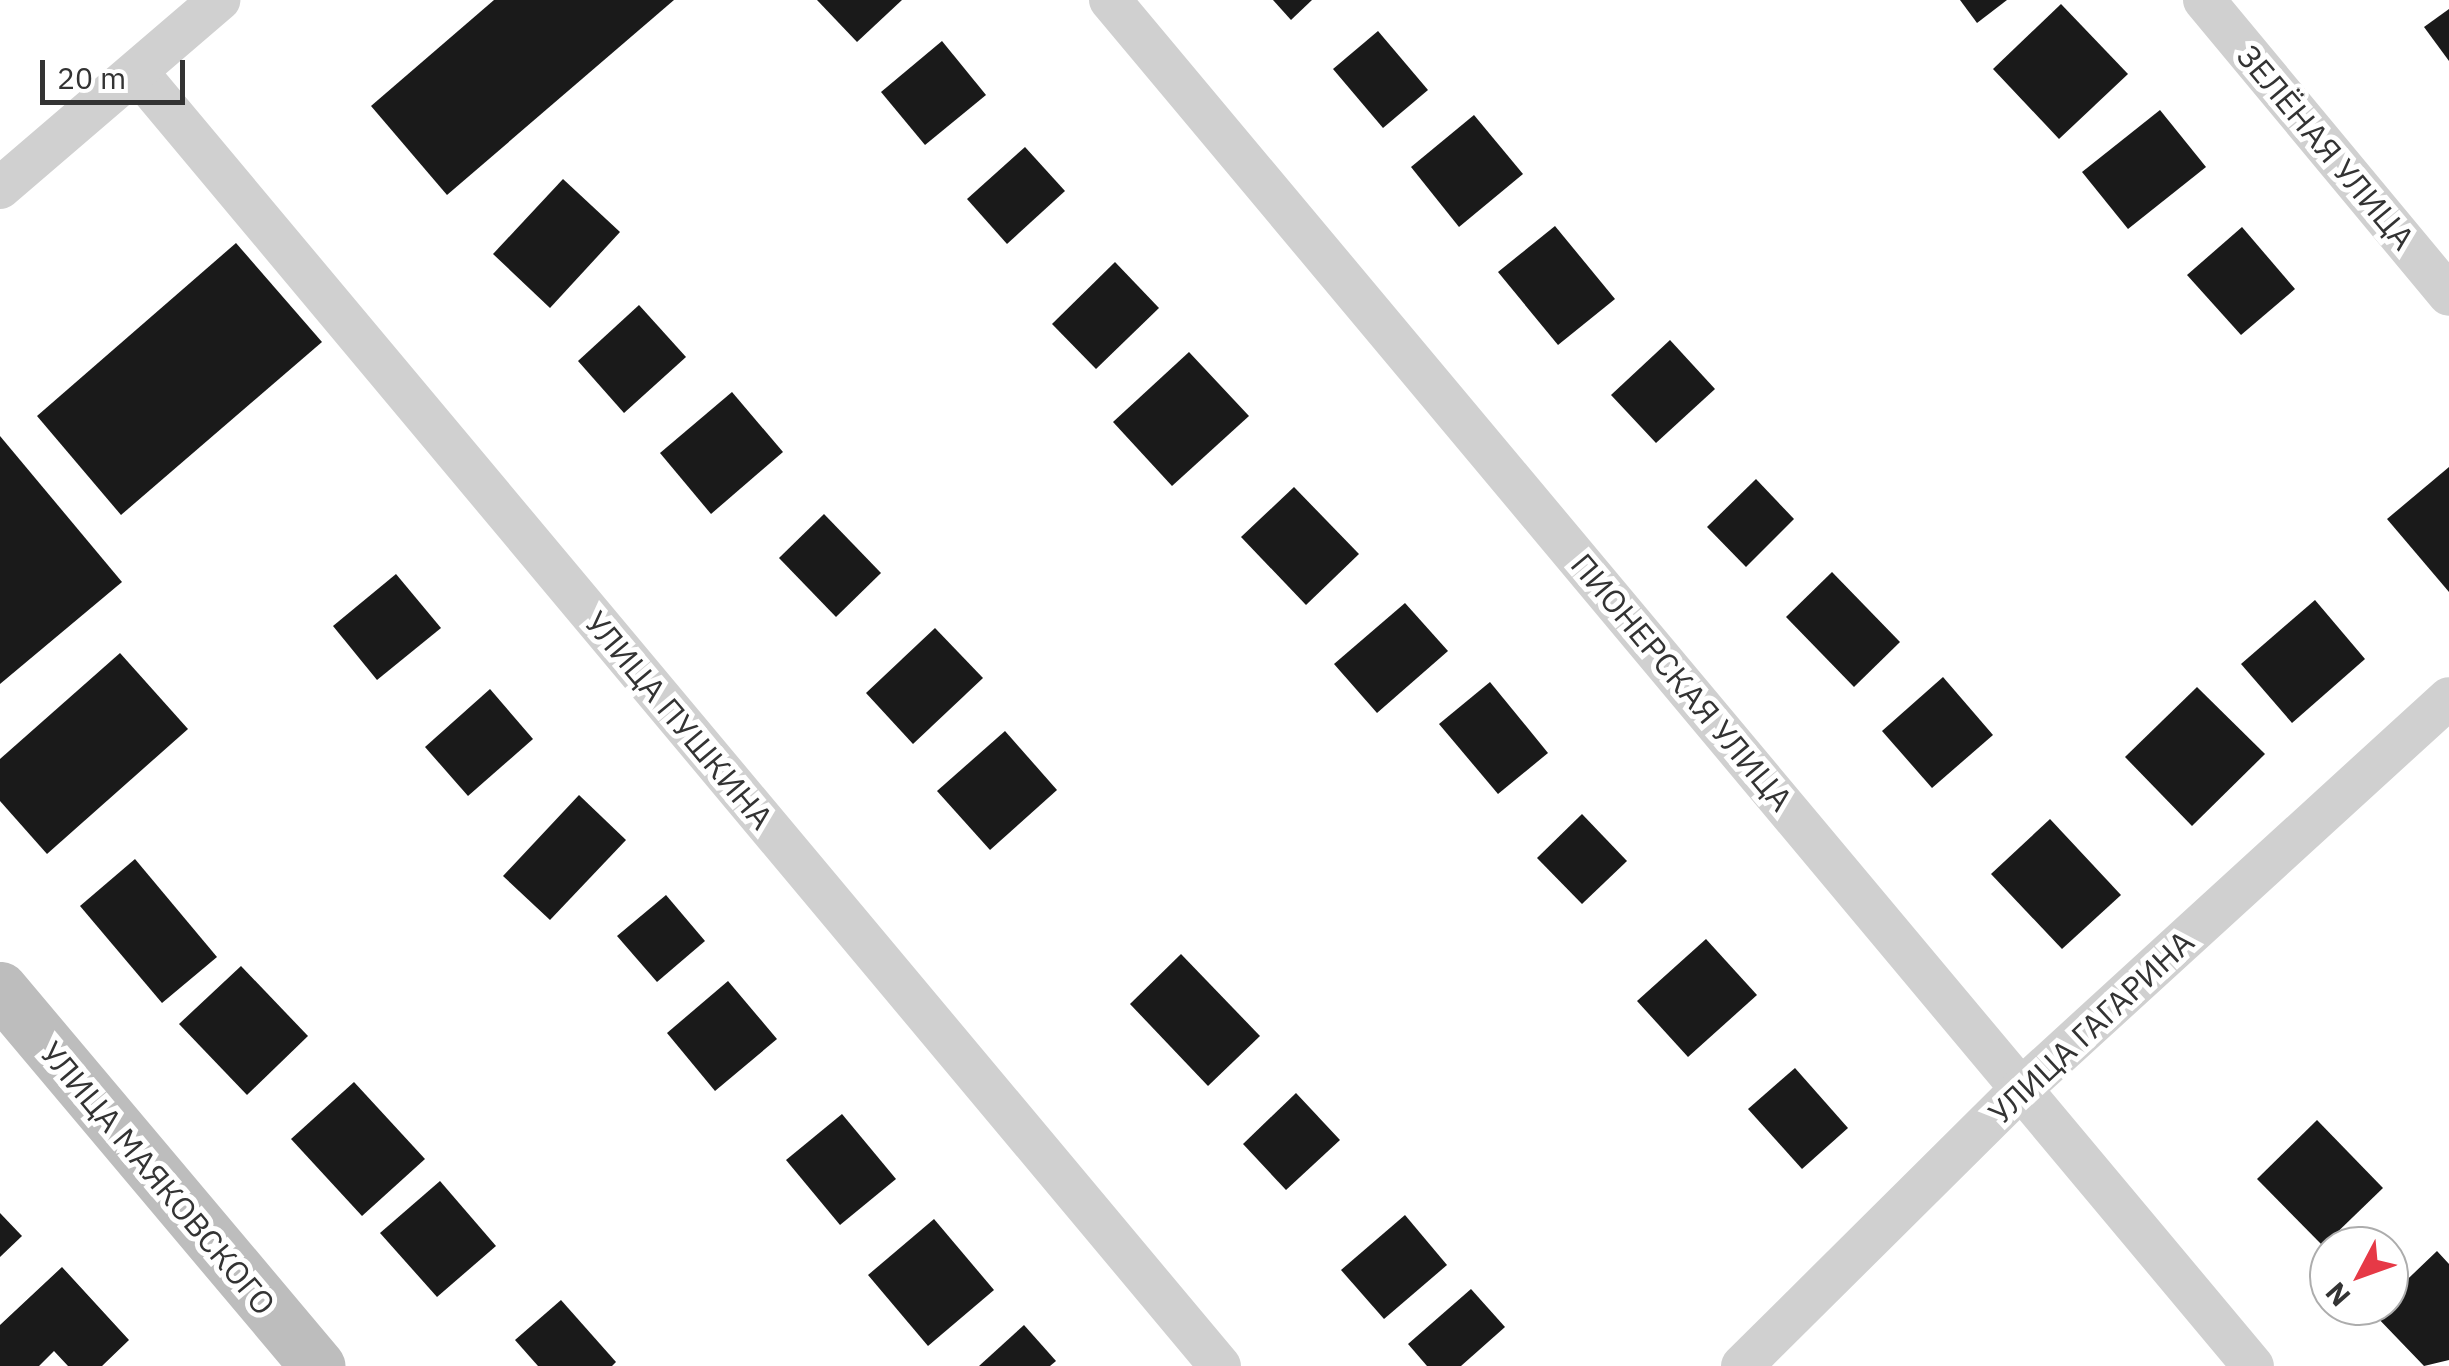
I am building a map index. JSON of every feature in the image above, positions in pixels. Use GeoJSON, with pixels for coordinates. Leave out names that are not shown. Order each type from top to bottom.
{"type":"FeatureCollection","features":[{"type":"Feature","properties":{"kind":"main road","name":"УЛИЦА МАЯКОВСКОГО"},"geometry":{"type":"LineString","coordinates":[[0,989],[317,1366]]}},
{"type":"Feature","properties":{"kind":"street"},"geometry":{"type":"LineString","coordinates":[[0,188],[219,0]]}},
{"type":"Feature","properties":{"kind":"street","name":"ПИОНЕРСКАЯ УЛИЦА"},"geometry":{"type":"LineString","coordinates":[[1110,0],[2253,1366]]}},
{"type":"Feature","properties":{"kind":"street","name":"ЗЕЛЁНАЯ УЛИЦА"},"geometry":{"type":"LineString","coordinates":[[2204,0],[2449,295]]}},
{"type":"Feature","properties":{"kind":"street","name":"УЛИЦА ПУШКИНА"},"geometry":{"type":"LineString","coordinates":[[138,73],[1220,1366]]}},
{"type":"Feature","properties":{"kind":"street","name":"УЛИЦА ГАГАРИНА"},"geometry":{"type":"LineString","coordinates":[[1742,1366],[2022,1088],[2449,698]]}},
{"type":"Feature","properties":{"kind":"building"},"geometry":{"type":"Polygon","coordinates":[[[494,0],[674,0],[447,195],[371,106],[494,0]]]}},
{"type":"Feature","properties":{"kind":"building"},"geometry":{"type":"Polygon","coordinates":[[[817,0],[902,0],[857,42],[817,0]]]}},
{"type":"Feature","properties":{"kind":"building"},"geometry":{"type":"Polygon","coordinates":[[[1273,0],[1312,0],[1291,20],[1273,0]]]}},
{"type":"Feature","properties":{"kind":"building"},"geometry":{"type":"Polygon","coordinates":[[[1960,0],[2007,0],[1977,23],[1960,0]]]}},
{"type":"Feature","properties":{"kind":"building"},"geometry":{"type":"Polygon","coordinates":[[[2061,4],[2128,74],[2059,139],[1993,69],[2061,4]]]}},
{"type":"Feature","properties":{"kind":"building"},"geometry":{"type":"Polygon","coordinates":[[[2449,9],[2449,61],[2424,27],[2449,9]]]}},
{"type":"Feature","properties":{"kind":"building"},"geometry":{"type":"Polygon","coordinates":[[[1378,31],[1428,90],[1383,128],[1333,69],[1378,31]]]}},
{"type":"Feature","properties":{"kind":"building"},"geometry":{"type":"Polygon","coordinates":[[[942,41],[986,95],[925,145],[881,92],[942,41]]]}},
{"type":"Feature","properties":{"kind":"building"},"geometry":{"type":"Polygon","coordinates":[[[2160,110],[2206,167],[2128,229],[2082,172],[2160,110]]]}},
{"type":"Feature","properties":{"kind":"building"},"geometry":{"type":"Polygon","coordinates":[[[1474,115],[1523,174],[1459,227],[1411,167],[1474,115]]]}},
{"type":"Feature","properties":{"kind":"building"},"geometry":{"type":"Polygon","coordinates":[[[1025,147],[1065,191],[1007,244],[967,199],[1025,147]]]}},
{"type":"Feature","properties":{"kind":"building"},"geometry":{"type":"Polygon","coordinates":[[[563,179],[620,232],[550,308],[493,254],[563,179]]]}},
{"type":"Feature","properties":{"kind":"building"},"geometry":{"type":"Polygon","coordinates":[[[1555,226],[1615,299],[1558,345],[1498,272],[1555,226]]]}},
{"type":"Feature","properties":{"kind":"building"},"geometry":{"type":"Polygon","coordinates":[[[2242,227],[2295,289],[2241,335],[2187,275],[2242,227]]]}},
{"type":"Feature","properties":{"kind":"building"},"geometry":{"type":"Polygon","coordinates":[[[236,243],[322,342],[121,515],[37,416],[236,243]]]}},
{"type":"Feature","properties":{"kind":"building"},"geometry":{"type":"Polygon","coordinates":[[[1115,262],[1159,308],[1096,369],[1052,324],[1115,262]]]}},
{"type":"Feature","properties":{"kind":"building"},"geometry":{"type":"Polygon","coordinates":[[[639,305],[686,357],[624,413],[578,361],[639,305]]]}},
{"type":"Feature","properties":{"kind":"building"},"geometry":{"type":"Polygon","coordinates":[[[1670,340],[1715,389],[1656,443],[1611,395],[1670,340]]]}},
{"type":"Feature","properties":{"kind":"building"},"geometry":{"type":"Polygon","coordinates":[[[1189,352],[1249,416],[1172,486],[1113,422],[1189,352]]]}},
{"type":"Feature","properties":{"kind":"building"},"geometry":{"type":"Polygon","coordinates":[[[732,392],[783,452],[711,514],[660,453],[732,392]]]}},
{"type":"Feature","properties":{"kind":"building"},"geometry":{"type":"Polygon","coordinates":[[[0,436],[122,582],[0,684],[0,436]]]}},
{"type":"Feature","properties":{"kind":"building"},"geometry":{"type":"Polygon","coordinates":[[[2449,467],[2449,592],[2387,519],[2449,467]]]}},
{"type":"Feature","properties":{"kind":"building"},"geometry":{"type":"Polygon","coordinates":[[[1756,479],[1794,519],[1746,567],[1707,527],[1756,479]]]}},
{"type":"Feature","properties":{"kind":"building"},"geometry":{"type":"Polygon","coordinates":[[[1294,487],[1359,554],[1306,605],[1241,537],[1294,487]]]}},
{"type":"Feature","properties":{"kind":"building"},"geometry":{"type":"Polygon","coordinates":[[[824,514],[881,573],[836,617],[779,558],[824,514]]]}},
{"type":"Feature","properties":{"kind":"building"},"geometry":{"type":"Polygon","coordinates":[[[1832,572],[1900,642],[1854,687],[1786,617],[1832,572]]]}},
{"type":"Feature","properties":{"kind":"building"},"geometry":{"type":"Polygon","coordinates":[[[396,574],[441,628],[377,680],[333,626],[396,574]]]}},
{"type":"Feature","properties":{"kind":"building"},"geometry":{"type":"Polygon","coordinates":[[[2315,600],[2365,659],[2292,723],[2241,664],[2315,600]]]}},
{"type":"Feature","properties":{"kind":"building"},"geometry":{"type":"Polygon","coordinates":[[[1405,603],[1448,651],[1377,713],[1334,664],[1405,603]]]}},
{"type":"Feature","properties":{"kind":"building"},"geometry":{"type":"Polygon","coordinates":[[[935,628],[983,678],[913,744],[866,693],[935,628]]]}},
{"type":"Feature","properties":{"kind":"building"},"geometry":{"type":"Polygon","coordinates":[[[120,653],[188,729],[47,854],[0,801],[0,759],[120,653]]]}},
{"type":"Feature","properties":{"kind":"building"},"geometry":{"type":"Polygon","coordinates":[[[1943,677],[1993,735],[1932,788],[1882,731],[1943,677]]]}},
{"type":"Feature","properties":{"kind":"building"},"geometry":{"type":"Polygon","coordinates":[[[1490,682],[1548,753],[1498,794],[1439,724],[1490,682]]]}},
{"type":"Feature","properties":{"kind":"building"},"geometry":{"type":"Polygon","coordinates":[[[2197,687],[2265,754],[2192,826],[2125,757],[2197,687]]]}},
{"type":"Feature","properties":{"kind":"building"},"geometry":{"type":"Polygon","coordinates":[[[490,689],[533,739],[468,796],[425,747],[490,689]]]}},
{"type":"Feature","properties":{"kind":"building"},"geometry":{"type":"Polygon","coordinates":[[[1005,731],[1057,790],[990,850],[937,791],[1005,731]]]}},
{"type":"Feature","properties":{"kind":"building"},"geometry":{"type":"Polygon","coordinates":[[[579,795],[626,840],[550,920],[503,876],[579,795]]]}},
{"type":"Feature","properties":{"kind":"building"},"geometry":{"type":"Polygon","coordinates":[[[1582,814],[1627,861],[1582,904],[1537,858],[1582,814]]]}},
{"type":"Feature","properties":{"kind":"building"},"geometry":{"type":"Polygon","coordinates":[[[2050,819],[2121,895],[2062,949],[1991,874],[2050,819]]]}},
{"type":"Feature","properties":{"kind":"building"},"geometry":{"type":"Polygon","coordinates":[[[135,859],[217,957],[162,1003],[80,906],[135,859]]]}},
{"type":"Feature","properties":{"kind":"building"},"geometry":{"type":"Polygon","coordinates":[[[666,895],[705,941],[657,982],[617,936],[666,895]]]}},
{"type":"Feature","properties":{"kind":"building"},"geometry":{"type":"Polygon","coordinates":[[[1706,939],[1757,995],[1688,1057],[1637,1001],[1706,939]]]}},
{"type":"Feature","properties":{"kind":"building"},"geometry":{"type":"Polygon","coordinates":[[[1181,954],[1260,1036],[1208,1086],[1130,1004],[1181,954]]]}},
{"type":"Feature","properties":{"kind":"building"},"geometry":{"type":"Polygon","coordinates":[[[241,966],[308,1036],[247,1095],[179,1024],[241,966]]]}},
{"type":"Feature","properties":{"kind":"building"},"geometry":{"type":"Polygon","coordinates":[[[728,981],[777,1039],[715,1091],[667,1033],[728,981]]]}},
{"type":"Feature","properties":{"kind":"building"},"geometry":{"type":"Polygon","coordinates":[[[1795,1068],[1848,1128],[1802,1169],[1748,1109],[1795,1068]]]}},
{"type":"Feature","properties":{"kind":"building"},"geometry":{"type":"Polygon","coordinates":[[[354,1082],[425,1159],[362,1216],[291,1139],[354,1082]]]}},
{"type":"Feature","properties":{"kind":"building"},"geometry":{"type":"Polygon","coordinates":[[[1296,1093],[1340,1140],[1286,1190],[1243,1144],[1296,1093]]]}},
{"type":"Feature","properties":{"kind":"building"},"geometry":{"type":"Polygon","coordinates":[[[842,1114],[896,1179],[840,1225],[786,1160],[842,1114]]]}},
{"type":"Feature","properties":{"kind":"building"},"geometry":{"type":"Polygon","coordinates":[[[2317,1120],[2383,1188],[2344,1226],[2309,1226],[2309,1232],[2257,1179],[2317,1120]]]}},
{"type":"Feature","properties":{"kind":"building"},"geometry":{"type":"Polygon","coordinates":[[[440,1181],[496,1246],[437,1297],[380,1233],[440,1181]]]}},
{"type":"Feature","properties":{"kind":"building"},"geometry":{"type":"Polygon","coordinates":[[[0,1213],[22,1236],[0,1257],[0,1213]]]}},
{"type":"Feature","properties":{"kind":"building"},"geometry":{"type":"Polygon","coordinates":[[[1405,1215],[1447,1265],[1384,1319],[1341,1270],[1405,1215]]]}},
{"type":"Feature","properties":{"kind":"building"},"geometry":{"type":"Polygon","coordinates":[[[934,1219],[994,1290],[928,1346],[868,1275],[934,1219]]]}},
{"type":"Feature","properties":{"kind":"building"},"geometry":{"type":"Polygon","coordinates":[[[2437,1251],[2449,1264],[2449,1360],[2424,1366],[2386,1326],[2409,1326],[2409,1278],[2437,1251]]]}},
{"type":"Feature","properties":{"kind":"building"},"geometry":{"type":"Polygon","coordinates":[[[62,1267],[129,1340],[102,1366],[68,1366],[54,1351],[39,1366],[0,1366],[0,1325],[62,1267]]]}},
{"type":"Feature","properties":{"kind":"building"},"geometry":{"type":"Polygon","coordinates":[[[1471,1289],[1505,1327],[1461,1366],[1427,1366],[1408,1344],[1471,1289]]]}},
{"type":"Feature","properties":{"kind":"building"},"geometry":{"type":"Polygon","coordinates":[[[561,1300],[616,1362],[612,1366],[538,1366],[515,1340],[561,1300]]]}},
{"type":"Feature","properties":{"kind":"building"},"geometry":{"type":"Polygon","coordinates":[[[1024,1325],[1056,1361],[1050,1366],[979,1366],[1024,1325]]]}}]}
